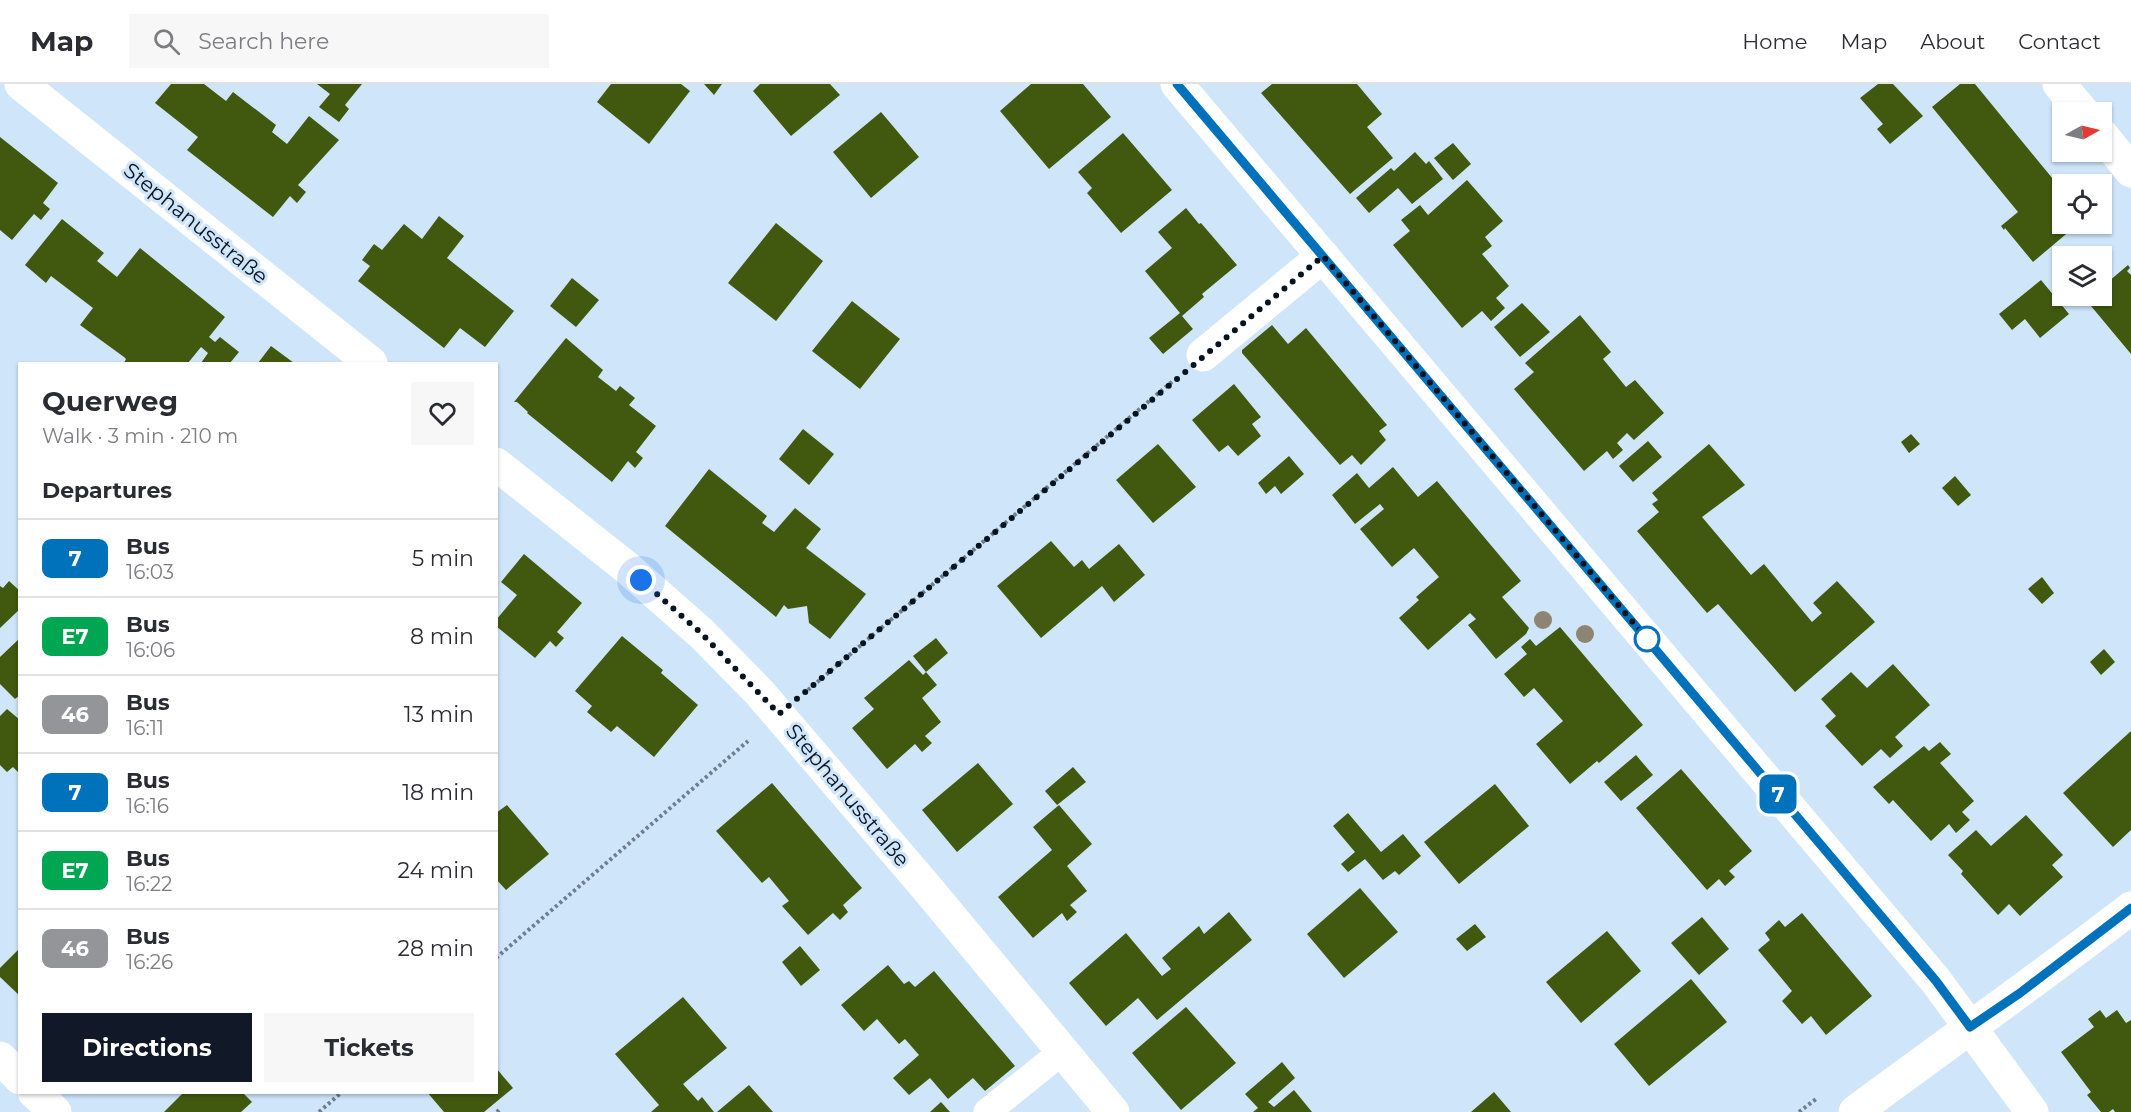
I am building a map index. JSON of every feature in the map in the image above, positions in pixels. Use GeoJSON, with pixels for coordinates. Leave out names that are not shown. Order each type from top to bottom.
{"type":"FeatureCollection","features":[{"type":"Feature","properties":{"kind":"street","name":"Stephanusstraße"},"geometry":{"type":"LineString","coordinates":[[21,84],[370,362]]}},
{"type":"Feature","properties":{"kind":"street"},"geometry":{"type":"LineString","coordinates":[[1177,84],[1936,981],[2032,1112]]}},
{"type":"Feature","properties":{"kind":"street"},"geometry":{"type":"LineString","coordinates":[[2059,84],[2074,102]]}},
{"type":"Feature","properties":{"kind":"street"},"geometry":{"type":"LineString","coordinates":[[2112,147],[2131,171]]}},
{"type":"Feature","properties":{"kind":"street"},"geometry":{"type":"LineString","coordinates":[[1203,356],[1323,256]]}},
{"type":"Feature","properties":{"kind":"street","name":"Stephanusstraße"},"geometry":{"type":"LineString","coordinates":[[498,466],[613,556],[701,633],[779,714],[1113,1112]]}},
{"type":"Feature","properties":{"kind":"street"},"geometry":{"type":"LineString","coordinates":[[1855,1112],[2020,993],[2131,908]]}},
{"type":"Feature","properties":{"kind":"street"},"geometry":{"type":"LineString","coordinates":[[36,1094],[55,1112]]}},
{"type":"Feature","properties":{"kind":"lane"},"geometry":{"type":"LineString","coordinates":[[987,1112],[1063,1051]]}},
{"type":"Feature","properties":{"kind":"path"},"geometry":{"type":"LineString","coordinates":[[498,956],[779,714],[1203,356]]}},
{"type":"Feature","properties":{"kind":"path"},"geometry":{"type":"LineString","coordinates":[[319,1112],[340,1094]]}},
{"type":"Feature","properties":{"kind":"building"},"geometry":{"type":"Polygon","coordinates":[[[171,84],[204,84],[226,101],[233,92],[276,125],[272,132],[287,144],[309,116],[339,140],[298,185],[306,192],[297,203],[290,196],[273,217],[187,150],[198,137],[155,103],[171,84]]]}},
{"type":"Feature","properties":{"kind":"building"},"geometry":{"type":"Polygon","coordinates":[[[317,84],[362,84],[345,105],[349,109],[339,122],[319,107],[330,94],[317,84]]]}},
{"type":"Feature","properties":{"kind":"building"},"geometry":{"type":"Polygon","coordinates":[[[611,84],[681,84],[690,91],[649,144],[597,102],[611,84]]]}},
{"type":"Feature","properties":{"kind":"building"},"geometry":{"type":"Polygon","coordinates":[[[704,84],[722,84],[714,95],[704,84]]]}},
{"type":"Feature","properties":{"kind":"building"},"geometry":{"type":"Polygon","coordinates":[[[760,84],[830,84],[840,95],[791,136],[753,91],[760,84]]]}},
{"type":"Feature","properties":{"kind":"building"},"geometry":{"type":"Polygon","coordinates":[[[1031,84],[1083,84],[1111,117],[1049,169],[1000,111],[1031,84]]]}},
{"type":"Feature","properties":{"kind":"building"},"geometry":{"type":"Polygon","coordinates":[[[1272,84],[1357,84],[1382,114],[1367,127],[1393,158],[1350,194],[1261,93],[1272,84]]]}},
{"type":"Feature","properties":{"kind":"building"},"geometry":{"type":"Polygon","coordinates":[[[1878,84],[1893,84],[1923,116],[1890,144],[1877,129],[1883,124],[1860,98],[1878,84]]]}},
{"type":"Feature","properties":{"kind":"building"},"geometry":{"type":"Polygon","coordinates":[[[1960,84],[1975,84],[2052,178],[2052,234],[2066,234],[2033,262],[2001,226],[2018,212],[1932,107],[1960,84]]]}},
{"type":"Feature","properties":{"kind":"building"},"geometry":{"type":"Polygon","coordinates":[[[881,112],[919,157],[871,198],[833,152],[881,112]]]}},
{"type":"Feature","properties":{"kind":"building"},"geometry":{"type":"Polygon","coordinates":[[[1123,133],[1172,190],[1121,233],[1087,193],[1092,188],[1078,172],[1123,133]]]}},
{"type":"Feature","properties":{"kind":"building"},"geometry":{"type":"Polygon","coordinates":[[[0,137],[58,183],[43,203],[50,209],[41,220],[34,214],[12,240],[0,230],[0,137]]]}},
{"type":"Feature","properties":{"kind":"building"},"geometry":{"type":"Polygon","coordinates":[[[1453,143],[1471,164],[1453,180],[1434,158],[1453,143]]]}},
{"type":"Feature","properties":{"kind":"building"},"geometry":{"type":"Polygon","coordinates":[[[1415,152],[1426,164],[1429,161],[1443,179],[1412,204],[1398,188],[1369,213],[1356,198],[1391,168],[1394,171],[1415,152]]]}},
{"type":"Feature","properties":{"kind":"building"},"geometry":{"type":"Polygon","coordinates":[[[1467,180],[1503,221],[1485,237],[1492,246],[1482,254],[1509,286],[1496,298],[1505,308],[1491,321],[1482,311],[1462,328],[1393,245],[1410,231],[1401,220],[1420,205],[1428,215],[1467,180]]]}},
{"type":"Feature","properties":{"kind":"building"},"geometry":{"type":"Polygon","coordinates":[[[1186,208],[1237,265],[1202,294],[1204,297],[1182,316],[1193,329],[1163,354],[1149,338],[1180,313],[1145,271],[1172,248],[1158,232],[1186,208]]]}},
{"type":"Feature","properties":{"kind":"building"},"geometry":{"type":"Polygon","coordinates":[[[439,216],[464,236],[447,258],[514,311],[485,347],[460,328],[444,348],[358,281],[370,266],[362,260],[374,244],[382,250],[404,224],[422,239],[439,216]]]}},
{"type":"Feature","properties":{"kind":"building"},"geometry":{"type":"Polygon","coordinates":[[[62,219],[104,253],[97,261],[117,277],[140,248],[225,317],[209,337],[215,342],[220,337],[239,352],[231,362],[202,362],[208,353],[201,347],[189,362],[124,362],[124,357],[80,325],[93,308],[51,276],[46,283],[25,265],[62,219]]]}},
{"type":"Feature","properties":{"kind":"building"},"geometry":{"type":"Polygon","coordinates":[[[776,223],[823,261],[776,321],[728,283],[776,223]]]}},
{"type":"Feature","properties":{"kind":"building"},"geometry":{"type":"Polygon","coordinates":[[[2128,265],[2130,268],[2127,271],[2131,275],[2131,354],[2091,306],[2112,306],[2112,279],[2128,265]]]}},
{"type":"Feature","properties":{"kind":"building"},"geometry":{"type":"Polygon","coordinates":[[[572,278],[599,300],[576,327],[550,306],[572,278]]]}},
{"type":"Feature","properties":{"kind":"building"},"geometry":{"type":"Polygon","coordinates":[[[2041,280],[2052,293],[2052,306],[2062,306],[2069,314],[2040,338],[2025,319],[2012,330],[1999,314],[2041,280]]]}},
{"type":"Feature","properties":{"kind":"building"},"geometry":{"type":"Polygon","coordinates":[[[852,301],[900,339],[860,389],[812,351],[852,301]]]}},
{"type":"Feature","properties":{"kind":"building"},"geometry":{"type":"Polygon","coordinates":[[[1522,303],[1550,332],[1520,357],[1494,327],[1522,303]]]}},
{"type":"Feature","properties":{"kind":"building"},"geometry":{"type":"Polygon","coordinates":[[[1580,315],[1611,352],[1603,359],[1626,387],[1635,380],[1664,413],[1634,440],[1627,433],[1617,443],[1623,450],[1613,459],[1607,451],[1584,471],[1514,389],[1534,372],[1525,363],[1580,315]]]}},
{"type":"Feature","properties":{"kind":"building"},"geometry":{"type":"Polygon","coordinates":[[[1272,325],[1288,344],[1306,328],[1387,425],[1379,431],[1386,440],[1361,465],[1352,455],[1340,465],[1242,353],[1242,350],[1272,325]]]}},
{"type":"Feature","properties":{"kind":"building"},"geometry":{"type":"Polygon","coordinates":[[[566,338],[603,370],[598,377],[616,391],[620,386],[635,398],[629,405],[656,426],[636,452],[643,458],[635,468],[628,461],[612,482],[527,413],[517,402],[514,402],[566,338]]]}},
{"type":"Feature","properties":{"kind":"building"},"geometry":{"type":"Polygon","coordinates":[[[271,346],[293,362],[259,362],[271,346]]]}},
{"type":"Feature","properties":{"kind":"building"},"geometry":{"type":"Polygon","coordinates":[[[1234,384],[1261,417],[1252,424],[1261,436],[1238,456],[1228,445],[1219,452],[1192,420],[1234,384]]]}},
{"type":"Feature","properties":{"kind":"building"},"geometry":{"type":"Polygon","coordinates":[[[803,429],[834,454],[809,485],[779,459],[803,429]]]}},
{"type":"Feature","properties":{"kind":"building"},"geometry":{"type":"Polygon","coordinates":[[[1911,434],[1920,444],[1909,453],[1901,442],[1911,434]]]}},
{"type":"Feature","properties":{"kind":"building"},"geometry":{"type":"Polygon","coordinates":[[[1648,441],[1662,457],[1633,482],[1619,466],[1648,441]]]}},
{"type":"Feature","properties":{"kind":"building"},"geometry":{"type":"Polygon","coordinates":[[[1158,444],[1196,487],[1153,523],[1116,480],[1158,444]]]}},
{"type":"Feature","properties":{"kind":"building"},"geometry":{"type":"Polygon","coordinates":[[[1709,444],[1745,485],[1702,517],[1751,575],[1764,564],[1812,622],[1822,613],[1813,603],[1837,581],[1875,622],[1795,692],[1718,604],[1707,613],[1637,531],[1659,512],[1652,504],[1658,500],[1652,493],[1709,444]]]}},
{"type":"Feature","properties":{"kind":"building"},"geometry":{"type":"Polygon","coordinates":[[[1289,456],[1304,474],[1281,494],[1275,486],[1266,494],[1258,483],[1289,456]]]}},
{"type":"Feature","properties":{"kind":"building"},"geometry":{"type":"Polygon","coordinates":[[[1393,467],[1418,497],[1437,481],[1521,581],[1502,597],[1529,628],[1526,634],[1496,659],[1468,625],[1476,619],[1470,613],[1428,650],[1399,618],[1419,600],[1416,597],[1439,577],[1414,548],[1392,567],[1360,529],[1384,509],[1380,504],[1355,524],[1332,495],[1357,473],[1369,488],[1393,467]]]}},
{"type":"Feature","properties":{"kind":"building"},"geometry":{"type":"Polygon","coordinates":[[[709,469],[767,516],[762,523],[774,532],[795,508],[821,529],[806,548],[866,594],[830,639],[809,623],[807,606],[788,609],[784,605],[776,617],[665,526],[709,469]]]}},
{"type":"Feature","properties":{"kind":"building"},"geometry":{"type":"Polygon","coordinates":[[[1955,476],[1971,495],[1958,506],[1942,488],[1955,476]]]}},
{"type":"Feature","properties":{"kind":"building"},"geometry":{"type":"Polygon","coordinates":[[[1051,541],[1074,567],[1082,560],[1089,569],[1119,544],[1145,575],[1114,602],[1102,586],[1041,638],[997,586],[1051,541]]]}},
{"type":"Feature","properties":{"kind":"building"},"geometry":{"type":"Polygon","coordinates":[[[524,554],[582,603],[557,632],[564,638],[556,647],[550,641],[535,658],[498,628],[498,618],[517,595],[501,582],[524,554]]]}},
{"type":"Feature","properties":{"kind":"building"},"geometry":{"type":"Polygon","coordinates":[[[2042,577],[2054,593],[2042,604],[2028,589],[2042,577]]]}},
{"type":"Feature","properties":{"kind":"building"},"geometry":{"type":"Polygon","coordinates":[[[9,581],[18,589],[18,611],[0,628],[0,586],[3,588],[9,581]]]}},
{"type":"Feature","properties":{"kind":"building"},"geometry":{"type":"Polygon","coordinates":[[[1560,627],[1643,725],[1599,763],[1597,761],[1570,784],[1536,744],[1563,721],[1534,688],[1524,697],[1504,674],[1527,654],[1521,647],[1530,639],[1536,646],[1560,627]]]}},
{"type":"Feature","properties":{"kind":"building"},"geometry":{"type":"Polygon","coordinates":[[[622,636],[663,670],[661,673],[698,705],[654,757],[617,726],[611,732],[587,712],[592,706],[575,691],[622,636]]]}},
{"type":"Feature","properties":{"kind":"building"},"geometry":{"type":"Polygon","coordinates":[[[936,638],[948,653],[926,672],[913,656],[936,638]]]}},
{"type":"Feature","properties":{"kind":"building"},"geometry":{"type":"Polygon","coordinates":[[[18,640],[18,697],[15,699],[0,684],[0,657],[18,640]]]}},
{"type":"Feature","properties":{"kind":"building"},"geometry":{"type":"Polygon","coordinates":[[[2104,649],[2115,662],[2101,675],[2090,662],[2104,649]]]}},
{"type":"Feature","properties":{"kind":"building"},"geometry":{"type":"Polygon","coordinates":[[[909,660],[923,675],[926,672],[937,685],[922,698],[941,722],[925,736],[932,743],[922,752],[915,744],[887,769],[852,728],[874,709],[864,698],[909,660]]]}},
{"type":"Feature","properties":{"kind":"building"},"geometry":{"type":"Polygon","coordinates":[[[1893,664],[1930,705],[1895,737],[1903,746],[1890,758],[1881,749],[1862,766],[1825,726],[1836,716],[1821,699],[1851,672],[1867,688],[1893,664]]]}},
{"type":"Feature","properties":{"kind":"building"},"geometry":{"type":"Polygon","coordinates":[[[7,709],[18,718],[18,772],[13,767],[7,772],[0,765],[0,716],[7,709]]]}},
{"type":"Feature","properties":{"kind":"building"},"geometry":{"type":"Polygon","coordinates":[[[2131,731],[2131,830],[2113,847],[2063,793],[2131,731]]]}},
{"type":"Feature","properties":{"kind":"building"},"geometry":{"type":"Polygon","coordinates":[[[1940,742],[1951,754],[1940,763],[1974,801],[1962,812],[1970,820],[1956,833],[1949,824],[1931,841],[1893,800],[1889,804],[1873,787],[1924,746],[1929,751],[1940,742]]]}},
{"type":"Feature","properties":{"kind":"building"},"geometry":{"type":"Polygon","coordinates":[[[1636,755],[1653,775],[1621,801],[1604,782],[1636,755]]]}},
{"type":"Feature","properties":{"kind":"building"},"geometry":{"type":"Polygon","coordinates":[[[978,763],[1013,804],[957,852],[922,810],[978,763]]]}},
{"type":"Feature","properties":{"kind":"building"},"geometry":{"type":"Polygon","coordinates":[[[1073,767],[1086,782],[1057,805],[1045,791],[1073,767]]]}},
{"type":"Feature","properties":{"kind":"building"},"geometry":{"type":"Polygon","coordinates":[[[1681,769],[1752,851],[1729,871],[1735,877],[1725,886],[1719,879],[1707,890],[1636,808],[1681,769]]]}},
{"type":"Feature","properties":{"kind":"building"},"geometry":{"type":"Polygon","coordinates":[[[772,783],[862,888],[843,905],[848,912],[840,920],[833,913],[808,935],[782,906],[789,901],[769,877],[762,883],[716,831],[772,783]]]}},
{"type":"Feature","properties":{"kind":"building"},"geometry":{"type":"Polygon","coordinates":[[[1495,784],[1529,826],[1459,884],[1424,842],[1495,784]]]}},
{"type":"Feature","properties":{"kind":"building"},"geometry":{"type":"Polygon","coordinates":[[[507,805],[549,854],[506,890],[498,881],[498,812],[507,805]]]}},
{"type":"Feature","properties":{"kind":"building"},"geometry":{"type":"Polygon","coordinates":[[[1059,805],[1092,844],[1067,866],[1087,891],[1070,905],[1077,912],[1067,921],[1062,913],[1033,938],[998,897],[1052,850],[1033,827],[1059,805]]]}},
{"type":"Feature","properties":{"kind":"building"},"geometry":{"type":"Polygon","coordinates":[[[1348,813],[1381,852],[1403,834],[1421,856],[1399,875],[1395,871],[1383,880],[1365,859],[1348,872],[1341,864],[1355,852],[1333,826],[1348,813]]]}},
{"type":"Feature","properties":{"kind":"building"},"geometry":{"type":"Polygon","coordinates":[[[2026,815],[2063,855],[2052,865],[2063,877],[2020,916],[2009,904],[1998,915],[1961,874],[1963,871],[1948,855],[1976,830],[1991,846],[2026,815]]]}},
{"type":"Feature","properties":{"kind":"building"},"geometry":{"type":"Polygon","coordinates":[[[1360,888],[1398,932],[1344,978],[1307,934],[1360,888]]]}},
{"type":"Feature","properties":{"kind":"building"},"geometry":{"type":"Polygon","coordinates":[[[1229,912],[1252,940],[1157,1020],[1138,998],[1106,1026],[1069,983],[1126,933],[1162,976],[1171,969],[1162,958],[1199,926],[1204,934],[1229,912]]]}},
{"type":"Feature","properties":{"kind":"building"},"geometry":{"type":"Polygon","coordinates":[[[1802,913],[1872,996],[1826,1035],[1811,1016],[1802,1024],[1782,1001],[1792,991],[1758,950],[1770,940],[1765,933],[1779,920],[1785,927],[1802,913]]]}},
{"type":"Feature","properties":{"kind":"building"},"geometry":{"type":"Polygon","coordinates":[[[1702,917],[1729,949],[1699,975],[1671,943],[1702,917]]]}},
{"type":"Feature","properties":{"kind":"building"},"geometry":{"type":"Polygon","coordinates":[[[1475,924],[1486,937],[1467,951],[1456,939],[1475,924]]]}},
{"type":"Feature","properties":{"kind":"building"},"geometry":{"type":"Polygon","coordinates":[[[1607,931],[1641,971],[1581,1023],[1546,982],[1607,931]]]}},
{"type":"Feature","properties":{"kind":"building"},"geometry":{"type":"Polygon","coordinates":[[[800,946],[820,970],[801,986],[782,962],[800,946]]]}},
{"type":"Feature","properties":{"kind":"building"},"geometry":{"type":"Polygon","coordinates":[[[18,950],[18,994],[0,977],[0,968],[18,950]]]}},
{"type":"Feature","properties":{"kind":"building"},"geometry":{"type":"Polygon","coordinates":[[[888,965],[904,984],[909,981],[915,987],[934,971],[1015,1066],[985,1091],[973,1078],[948,1099],[930,1078],[909,1095],[893,1078],[919,1055],[905,1039],[899,1044],[877,1019],[864,1031],[841,1005],[888,965]]]}},
{"type":"Feature","properties":{"kind":"building"},"geometry":{"type":"Polygon","coordinates":[[[1691,979],[1727,1022],[1649,1086],[1614,1044],[1691,979]]]}},
{"type":"Feature","properties":{"kind":"building"},"geometry":{"type":"Polygon","coordinates":[[[683,997],[727,1048],[683,1084],[698,1101],[702,1097],[714,1112],[651,1112],[659,1105],[615,1054],[683,997]]]}},
{"type":"Feature","properties":{"kind":"building"},"geometry":{"type":"Polygon","coordinates":[[[1186,1007],[1236,1063],[1181,1110],[1132,1053],[1186,1007]]]}},
{"type":"Feature","properties":{"kind":"building"},"geometry":{"type":"Polygon","coordinates":[[[2100,1010],[2106,1018],[2117,1010],[2126,1023],[2131,1020],[2131,1112],[2115,1112],[2113,1109],[2109,1112],[2101,1112],[2087,1095],[2091,1092],[2061,1052],[2094,1027],[2088,1019],[2100,1010]]]}},
{"type":"Feature","properties":{"kind":"building"},"geometry":{"type":"Polygon","coordinates":[[[1282,1062],[1295,1078],[1268,1102],[1274,1107],[1294,1090],[1312,1112],[1253,1112],[1258,1108],[1245,1094],[1282,1062]]]}},
{"type":"Feature","properties":{"kind":"building"},"geometry":{"type":"Polygon","coordinates":[[[498,1070],[513,1088],[484,1112],[444,1112],[429,1094],[498,1094],[498,1070]]]}},
{"type":"Feature","properties":{"kind":"building"},"geometry":{"type":"Polygon","coordinates":[[[749,1085],[773,1112],[717,1112],[749,1085]]]}},
{"type":"Feature","properties":{"kind":"building"},"geometry":{"type":"Polygon","coordinates":[[[1494,1092],[1511,1112],[1471,1112],[1494,1092]]]}},
{"type":"Feature","properties":{"kind":"building"},"geometry":{"type":"Polygon","coordinates":[[[182,1094],[244,1094],[252,1102],[241,1112],[164,1112],[182,1094]]]}},
{"type":"Feature","properties":{"kind":"building"},"geometry":{"type":"Polygon","coordinates":[[[941,1102],[950,1112],[930,1112],[941,1102]]]}},
{"type":"Feature","properties":{"kind":"bus line","name":"7"},"geometry":{"type":"LineString","coordinates":[[1177,84],[1936,981],[1970,1027],[2020,993],[2131,908]]}},
{"type":"Feature","properties":{"kind":"route"},"geometry":{"type":"LineString","coordinates":[[641,580],[701,633],[779,714],[1323,256],[1653,646],[1647,639]]}}]}
